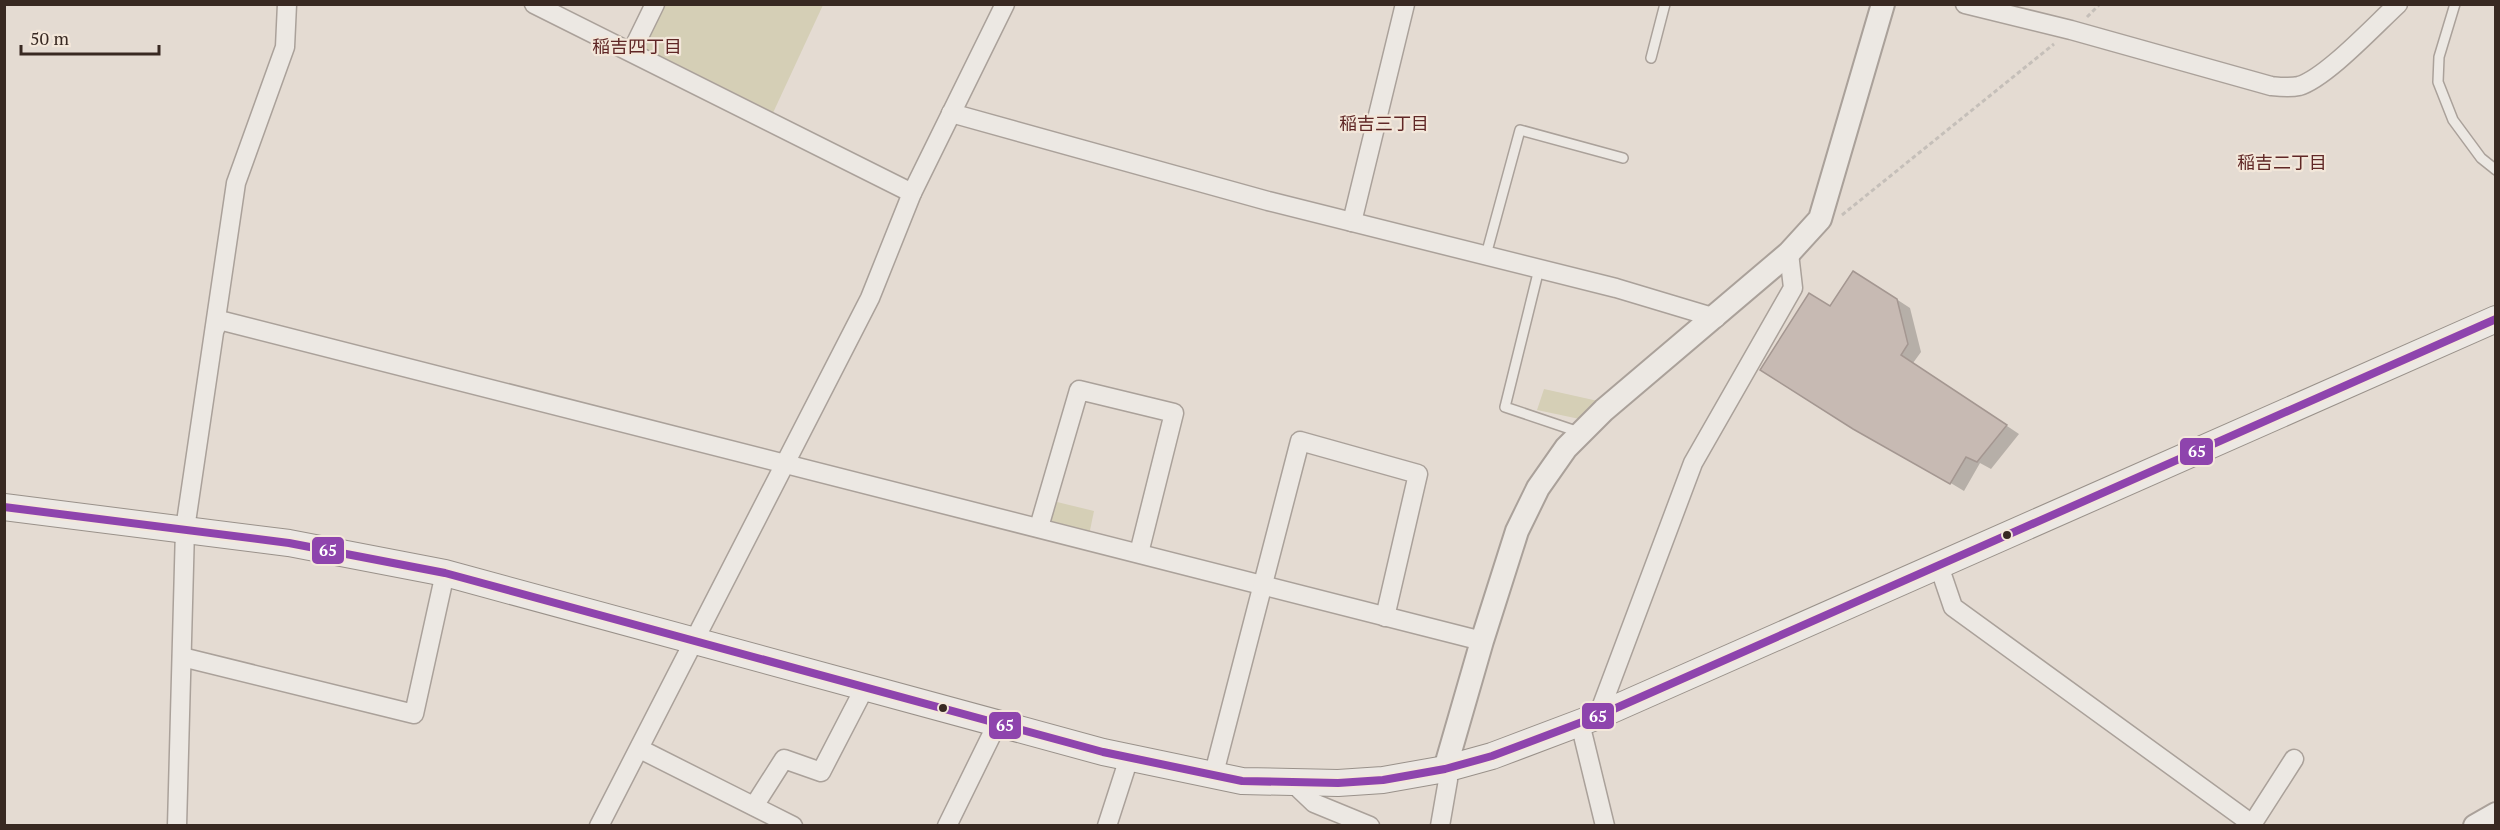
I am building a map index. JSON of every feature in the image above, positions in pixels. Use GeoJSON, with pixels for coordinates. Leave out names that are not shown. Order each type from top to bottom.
{"type":"FeatureCollection","features":[{"type":"Feature","properties":{"kind":"main road"},"geometry":{"type":"LineString","coordinates":[[4,507],[300,545],[445,573],[864,689],[1129,758],[1214,777],[1293,783],[1383,780],[1445,769],[1492,756],[1589,719],[2496,319]]}},
{"type":"Feature","properties":{"kind":"street"},"geometry":{"type":"LineString","coordinates":[[177,825],[185,529],[236,183],[285,47],[287,4]]}},
{"type":"Feature","properties":{"kind":"street"},"geometry":{"type":"LineString","coordinates":[[534,4],[912,193]]}},
{"type":"Feature","properties":{"kind":"street"},"geometry":{"type":"LineString","coordinates":[[632,51],[656,4]]}},
{"type":"Feature","properties":{"kind":"street"},"geometry":{"type":"LineString","coordinates":[[599,825],[870,298],[912,193],[1005,4]]}},
{"type":"Feature","properties":{"kind":"street"},"geometry":{"type":"LineString","coordinates":[[1352,222],[1405,4]]}},
{"type":"Feature","properties":{"kind":"street"},"geometry":{"type":"LineString","coordinates":[[1440,825],[1448,780],[1445,769],[1482,641],[1517,531],[1538,488],[1566,448],[1604,410],[1716,318],[1789,253],[1820,219],[1883,4]]}},
{"type":"Feature","properties":{"kind":"street"},"geometry":{"type":"LineString","coordinates":[[1965,4],[2071,30],[2271,86],[2287,88],[2308,82],[2325,70],[2398,4]]}},
{"type":"Feature","properties":{"kind":"street"},"geometry":{"type":"LineString","coordinates":[[951,113],[1352,222],[1687,308],[1716,318]]}},
{"type":"Feature","properties":{"kind":"street"},"geometry":{"type":"LineString","coordinates":[[1605,825],[1589,719],[1693,463],[1793,288],[1789,253]]}},
{"type":"Feature","properties":{"kind":"street"},"geometry":{"type":"LineString","coordinates":[[215,329],[219,320],[1482,641]]}},
{"type":"Feature","properties":{"kind":"street"},"geometry":{"type":"LineString","coordinates":[[1039,527],[1079,390],[1174,413],[1139,553]]}},
{"type":"Feature","properties":{"kind":"street"},"geometry":{"type":"LineString","coordinates":[[1214,777],[1300,441],[1419,474],[1384,617]]}},
{"type":"Feature","properties":{"kind":"street"},"geometry":{"type":"LineString","coordinates":[[1939,566],[1953,607],[2252,825],[2294,759]]}},
{"type":"Feature","properties":{"kind":"street"},"geometry":{"type":"LineString","coordinates":[[182,657],[414,714],[445,573]]}},
{"type":"Feature","properties":{"kind":"street"},"geometry":{"type":"LineString","coordinates":[[758,814],[784,759],[821,772],[864,689]]}},
{"type":"Feature","properties":{"kind":"street"},"geometry":{"type":"LineString","coordinates":[[947,825],[997,724]]}},
{"type":"Feature","properties":{"kind":"street"},"geometry":{"type":"LineString","coordinates":[[639,749],[758,814],[793,825]]}},
{"type":"Feature","properties":{"kind":"street"},"geometry":{"type":"LineString","coordinates":[[1107,825],[1129,758]]}},
{"type":"Feature","properties":{"kind":"street"},"geometry":{"type":"LineString","coordinates":[[1293,783],[1314,803],[1370,825]]}},
{"type":"Feature","properties":{"kind":"lane"},"geometry":{"type":"LineString","coordinates":[[1651,58],[1665,4]]}},
{"type":"Feature","properties":{"kind":"lane"},"geometry":{"type":"LineString","coordinates":[[2455,4],[2439,57],[2438,82],[2453,120],[2481,158],[2496,170]]}},
{"type":"Feature","properties":{"kind":"lane"},"geometry":{"type":"LineString","coordinates":[[1486,255],[1521,130],[1623,158]]}},
{"type":"Feature","properties":{"kind":"lane"},"geometry":{"type":"LineString","coordinates":[[1539,269],[1505,407],[1582,433]]}},
{"type":"Feature","properties":{"kind":"path"},"geometry":{"type":"LineString","coordinates":[[1820,219],[1845,214],[2100,4]]}},
{"type":"Feature","properties":{"kind":"shaded area"},"geometry":{"type":"Polygon","coordinates":[[[664,5],[823,5],[772,115],[642,47],[664,5]]]}},
{"type":"Feature","properties":{"kind":"shaded area"},"geometry":{"type":"Polygon","coordinates":[[[1544,389],[1607,403],[1589,421],[1537,410],[1544,389]]]}},
{"type":"Feature","properties":{"kind":"shaded area"},"geometry":{"type":"Polygon","coordinates":[[[1053,501],[1094,511],[1089,535],[1049,524],[1053,501]]]}},
{"type":"Feature","properties":{"kind":"building"},"geometry":{"type":"Polygon","coordinates":[[[1853,271],[1897,299],[1908,344],[1901,355],[2007,425],[1977,462],[1966,457],[1950,484],[1853,429],[1760,370],[1809,293],[1830,306],[1853,271]]]}},
{"type":"Feature","properties":{"kind":"transit line","name":"65"},"geometry":{"type":"LineString","coordinates":[[4,507],[289,543],[445,573],[1103,752],[1242,781],[1338,783],[1383,780],[1445,769],[1492,756],[1598,716],[2496,319]]}},
{"type":"Feature","properties":{"kind":"district","name":"稲吉四丁目"},"geometry":{"type":"Point","coordinates":[637,47]}},
{"type":"Feature","properties":{"kind":"district","name":"稲吉三丁目"},"geometry":{"type":"Point","coordinates":[1384,124]}},
{"type":"Feature","properties":{"kind":"district","name":"稲吉二丁目"},"geometry":{"type":"Point","coordinates":[2282,163]}}]}
